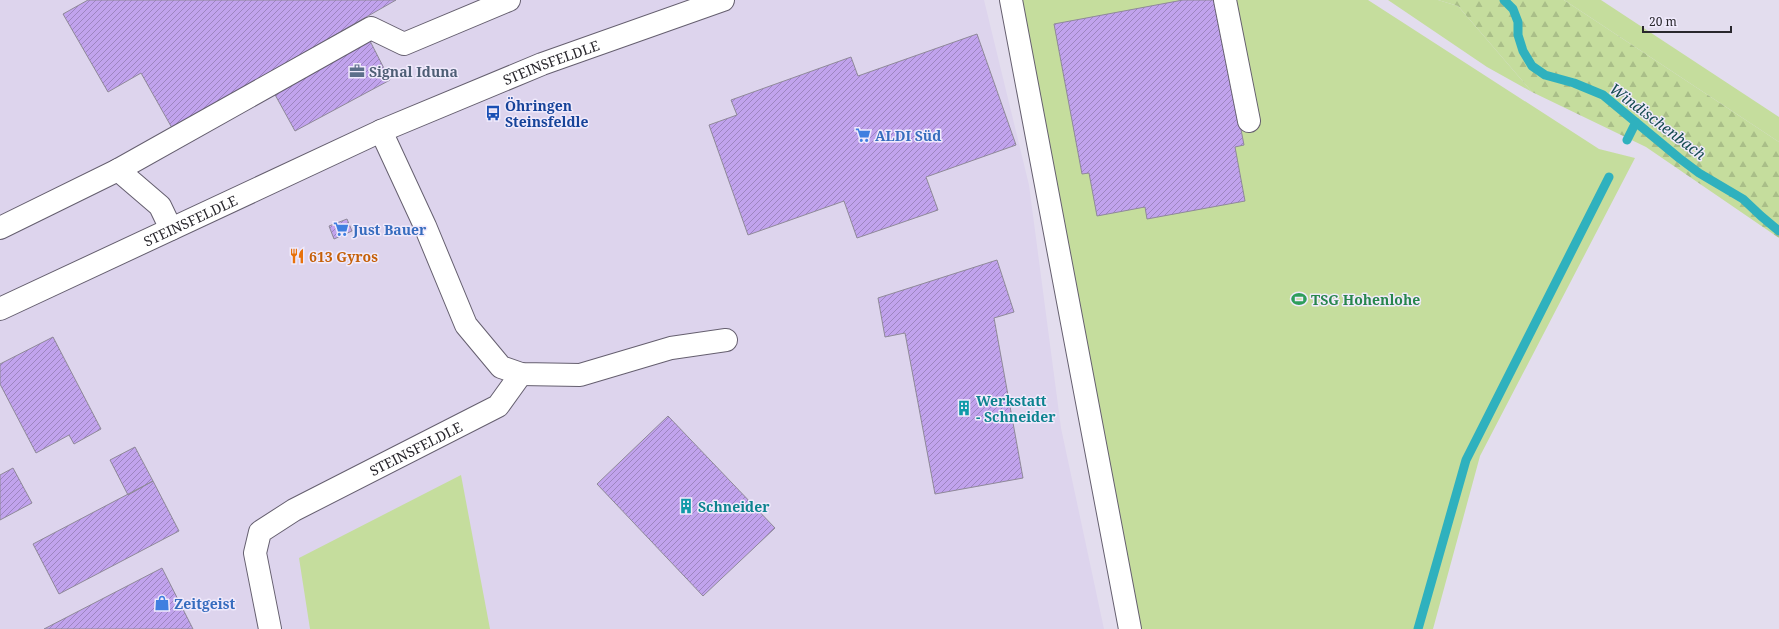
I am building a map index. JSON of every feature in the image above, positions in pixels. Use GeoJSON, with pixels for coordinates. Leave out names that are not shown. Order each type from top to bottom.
{"type":"FeatureCollection","features":[{"type":"Feature","properties":{"kind":"street"},"geometry":{"type":"LineString","coordinates":[[0,228],[118,170],[371,28],[404,44],[509,0]]}},
{"type":"Feature","properties":{"kind":"street","name":"STEINSFELDLE"},"geometry":{"type":"LineString","coordinates":[[0,309],[381,131],[542,64],[698,4],[723,0]]}},
{"type":"Feature","properties":{"kind":"street"},"geometry":{"type":"LineString","coordinates":[[1011,0],[1130,629]]}},
{"type":"Feature","properties":{"kind":"street"},"geometry":{"type":"LineString","coordinates":[[1225,0],[1249,121]]}},
{"type":"Feature","properties":{"kind":"street"},"geometry":{"type":"LineString","coordinates":[[381,131],[424,226],[466,325],[501,367],[521,374],[580,375],[671,348],[726,340]]}},
{"type":"Feature","properties":{"kind":"street"},"geometry":{"type":"LineString","coordinates":[[118,170],[160,206],[171,229]]}},
{"type":"Feature","properties":{"kind":"street","name":"STEINSFELDLE"},"geometry":{"type":"LineString","coordinates":[[270,629],[255,553],[260,532],[294,510],[498,406],[521,374]]}},
{"type":"Feature","properties":{"kind":"shaded area"},"geometry":{"type":"Polygon","coordinates":[[[0,0],[984,0],[1029,185],[1061,428],[1104,629],[0,629],[0,0]]]}},
{"type":"Feature","properties":{"kind":"green space","name":"TSG Hohenlohe"},"geometry":{"type":"Polygon","coordinates":[[[1019,0],[1368,0],[1599,149],[1635,158],[1480,456],[1433,629],[1137,629],[1019,0]]]}},
{"type":"Feature","properties":{"kind":"green space"},"geometry":{"type":"Polygon","coordinates":[[[1388,0],[1438,0],[1458,6],[1532,92],[1487,67],[1388,0]]]}},
{"type":"Feature","properties":{"kind":"green space"},"geometry":{"type":"Polygon","coordinates":[[[1438,0],[1564,0],[1779,142],[1779,238],[1646,147],[1532,92],[1458,6],[1438,0]]]}},
{"type":"Feature","properties":{"kind":"green space"},"geometry":{"type":"Polygon","coordinates":[[[1564,0],[1601,0],[1779,117],[1779,142],[1564,0]]]}},
{"type":"Feature","properties":{"kind":"green space"},"geometry":{"type":"Polygon","coordinates":[[[461,475],[490,629],[310,629],[299,558],[461,475]]]}},
{"type":"Feature","properties":{"kind":"building"},"geometry":{"type":"Polygon","coordinates":[[[88,0],[396,0],[172,128],[141,73],[108,92],[63,14],[88,0]]]}},
{"type":"Feature","properties":{"kind":"building"},"geometry":{"type":"Polygon","coordinates":[[[1183,0],[1216,0],[1244,145],[1235,147],[1245,201],[1147,219],[1145,207],[1097,216],[1089,173],[1082,174],[1054,24],[1183,0]]]}},
{"type":"Feature","properties":{"kind":"building","name":"ALDI Süd"},"geometry":{"type":"Polygon","coordinates":[[[977,34],[1016,145],[926,177],[938,210],[857,238],[844,201],[748,235],[709,125],[737,115],[731,100],[851,57],[858,76],[977,34]]]}},
{"type":"Feature","properties":{"kind":"building"},"geometry":{"type":"Polygon","coordinates":[[[369,39],[390,80],[295,131],[273,91],[369,39]]]}},
{"type":"Feature","properties":{"kind":"building","name":"Just Bauer"},"geometry":{"type":"Polygon","coordinates":[[[347,219],[352,231],[334,239],[329,226],[347,219]]]}},
{"type":"Feature","properties":{"kind":"building","name":"Werkstatt - Schneider"},"geometry":{"type":"Polygon","coordinates":[[[997,260],[1014,312],[994,318],[1023,478],[935,494],[905,333],[885,337],[878,298],[997,260]]]}},
{"type":"Feature","properties":{"kind":"building"},"geometry":{"type":"Polygon","coordinates":[[[53,337],[101,429],[74,444],[69,435],[36,453],[0,384],[0,364],[53,337]]]}},
{"type":"Feature","properties":{"kind":"building","name":"Schneider"},"geometry":{"type":"Polygon","coordinates":[[[668,416],[775,528],[703,596],[597,484],[668,416]]]}},
{"type":"Feature","properties":{"kind":"building"},"geometry":{"type":"Polygon","coordinates":[[[135,447],[153,481],[128,495],[110,460],[135,447]]]}},
{"type":"Feature","properties":{"kind":"building"},"geometry":{"type":"Polygon","coordinates":[[[13,468],[32,503],[0,520],[0,475],[13,468]]]}},
{"type":"Feature","properties":{"kind":"building"},"geometry":{"type":"Polygon","coordinates":[[[153,481],[179,531],[59,594],[33,544],[153,481]]]}},
{"type":"Feature","properties":{"kind":"building"},"geometry":{"type":"Polygon","coordinates":[[[162,568],[193,629],[44,629],[162,568]]]}},
{"type":"Feature","properties":{"kind":"waterway","name":"Windischenbach"},"geometry":{"type":"LineString","coordinates":[[1504,0],[1513,9],[1518,22],[1518,35],[1523,51],[1532,66],[1545,75],[1574,83],[1603,95],[1679,158],[1699,173],[1743,199],[1779,231]]}},
{"type":"Feature","properties":{"kind":"waterway"},"geometry":{"type":"LineString","coordinates":[[1627,140],[1636,122]]}},
{"type":"Feature","properties":{"kind":"waterway"},"geometry":{"type":"LineString","coordinates":[[1418,629],[1466,460],[1609,177]]}},
{"type":"Feature","properties":{"kind":"place","name":"Signal Iduna"},"geometry":{"type":"Point","coordinates":[357,71]}},
{"type":"Feature","properties":{"kind":"place","name":"Öhringen Steinsfeldle"},"geometry":{"type":"Point","coordinates":[493,113]}},
{"type":"Feature","properties":{"kind":"place","name":"ALDI Süd"},"geometry":{"type":"Point","coordinates":[863,135]}},
{"type":"Feature","properties":{"kind":"place","name":"Just Bauer"},"geometry":{"type":"Point","coordinates":[341,229]}},
{"type":"Feature","properties":{"kind":"place","name":"613 Gyros"},"geometry":{"type":"Point","coordinates":[297,256]}},
{"type":"Feature","properties":{"kind":"place","name":"TSG Hohenlohe"},"geometry":{"type":"Point","coordinates":[1299,299]}},
{"type":"Feature","properties":{"kind":"place","name":"Werkstatt - Schneider"},"geometry":{"type":"Point","coordinates":[964,408]}},
{"type":"Feature","properties":{"kind":"place","name":"Schneider"},"geometry":{"type":"Point","coordinates":[686,506]}},
{"type":"Feature","properties":{"kind":"place","name":"Zeitgeist"},"geometry":{"type":"Point","coordinates":[162,603]}}]}
